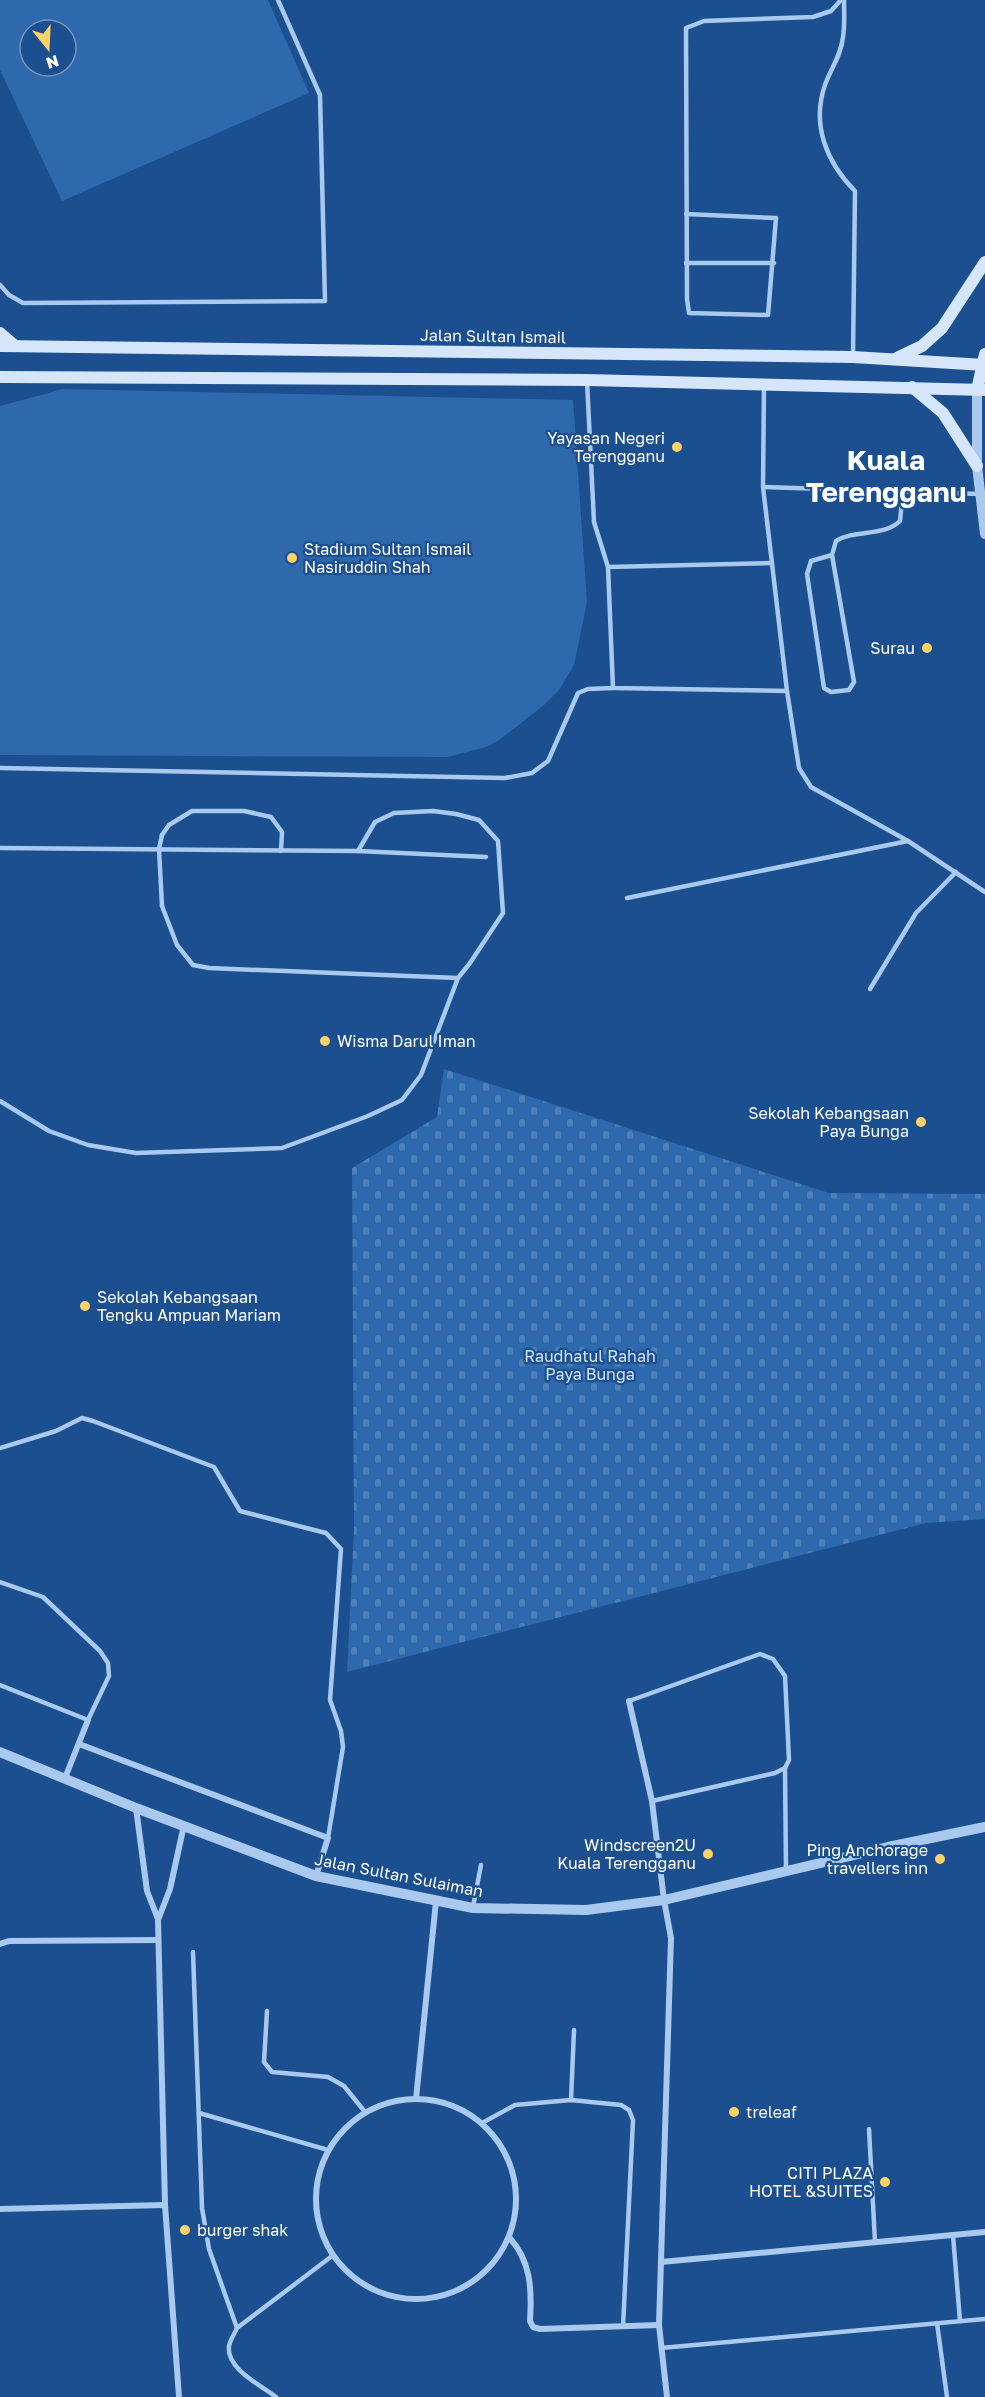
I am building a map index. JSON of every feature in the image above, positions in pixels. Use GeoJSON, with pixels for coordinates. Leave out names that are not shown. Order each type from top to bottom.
{"type":"FeatureCollection","features":[{"type":"Feature","properties":{"kind":"main road"},"geometry":{"type":"LineString","coordinates":[[896,359],[922,346],[942,328],[985,262]]}},
{"type":"Feature","properties":{"kind":"main road"},"geometry":{"type":"LineString","coordinates":[[0,333],[15,346]]}},
{"type":"Feature","properties":{"kind":"main road","name":"Jalan Sultan Ismail"},"geometry":{"type":"LineString","coordinates":[[0,346],[852,357],[984,361]]}},
{"type":"Feature","properties":{"kind":"main road"},"geometry":{"type":"LineString","coordinates":[[0,384],[6,377],[586,380],[981,390],[984,361]]}},
{"type":"Feature","properties":{"kind":"main road"},"geometry":{"type":"LineString","coordinates":[[912,387],[943,413],[977,466]]}},
{"type":"Feature","properties":{"kind":"street"},"geometry":{"type":"LineString","coordinates":[[981,390],[977,466],[985,534]]}},
{"type":"Feature","properties":{"kind":"street"},"geometry":{"type":"LineString","coordinates":[[629,1701],[652,1801],[671,1938],[659,2325],[667,2397]]}},
{"type":"Feature","properties":{"kind":"street"},"geometry":{"type":"LineString","coordinates":[[65,1778],[88,1720]]}},
{"type":"Feature","properties":{"kind":"street"},"geometry":{"type":"LineString","coordinates":[[79,1744],[327,1838],[316,1876]]}},
{"type":"Feature","properties":{"kind":"street","name":"Jalan Sultan Sulaiman"},"geometry":{"type":"LineString","coordinates":[[0,1752],[136,1808],[316,1876],[473,1908],[586,1910],[664,1900],[786,1870],[985,1827]]}},
{"type":"Feature","properties":{"kind":"street"},"geometry":{"type":"LineString","coordinates":[[136,1808],[147,1891],[158,1920],[165,2205],[179,2397]]}},
{"type":"Feature","properties":{"kind":"street"},"geometry":{"type":"LineString","coordinates":[[158,1920],[170,1889],[184,1825]]}},
{"type":"Feature","properties":{"kind":"street"},"geometry":{"type":"LineString","coordinates":[[417,2099],[436,1901]]}},
{"type":"Feature","properties":{"kind":"street"},"geometry":{"type":"LineString","coordinates":[[0,1944],[9,1941],[158,1940]]}},
{"type":"Feature","properties":{"kind":"street"},"geometry":{"type":"LineString","coordinates":[[417,2099],[440,2102],[462,2110],[482,2123],[496,2138],[514,2176],[515,2217],[509,2237],[497,2258],[481,2276],[461,2289],[438,2297],[422,2299],[390,2296],[368,2288],[348,2274],[333,2256],[320,2231],[315,2204],[318,2176],[328,2150],[351,2123],[366,2112],[390,2102],[417,2099]]}},
{"type":"Feature","properties":{"kind":"street"},"geometry":{"type":"LineString","coordinates":[[0,2209],[165,2205]]}},
{"type":"Feature","properties":{"kind":"street"},"geometry":{"type":"LineString","coordinates":[[661,2262],[985,2232]]}},
{"type":"Feature","properties":{"kind":"street"},"geometry":{"type":"LineString","coordinates":[[509,2237],[526,2260],[530,2277],[530,2321],[533,2326],[540,2329],[659,2325]]}},
{"type":"Feature","properties":{"kind":"lane"},"geometry":{"type":"LineString","coordinates":[[0,285],[9,296],[23,303],[326,301],[320,95],[278,0]]}},
{"type":"Feature","properties":{"kind":"lane"},"geometry":{"type":"LineString","coordinates":[[686,214],[776,218],[768,315],[689,313],[686,263],[686,214],[686,28],[704,21],[813,17],[831,11],[843,0]]}},
{"type":"Feature","properties":{"kind":"lane"},"geometry":{"type":"LineString","coordinates":[[843,0],[844,37],[837,63],[825,85],[821,125],[824,148],[828,156],[837,173],[855,191],[852,357]]}},
{"type":"Feature","properties":{"kind":"lane"},"geometry":{"type":"LineString","coordinates":[[686,263],[774,263]]}},
{"type":"Feature","properties":{"kind":"lane"},"geometry":{"type":"LineString","coordinates":[[586,380],[594,522],[608,567],[613,688]]}},
{"type":"Feature","properties":{"kind":"lane"},"geometry":{"type":"LineString","coordinates":[[764,383],[764,488],[787,691],[799,768],[804,779],[812,787],[908,841],[985,892]]}},
{"type":"Feature","properties":{"kind":"lane"},"geometry":{"type":"LineString","coordinates":[[764,488],[980,494]]}},
{"type":"Feature","properties":{"kind":"lane"},"geometry":{"type":"LineString","coordinates":[[832,555],[810,561],[807,574],[824,688],[831,692],[849,690],[854,682],[832,555],[836,541],[844,536],[893,528],[900,521],[903,492]]}},
{"type":"Feature","properties":{"kind":"lane"},"geometry":{"type":"LineString","coordinates":[[608,567],[772,563]]}},
{"type":"Feature","properties":{"kind":"lane"},"geometry":{"type":"LineString","coordinates":[[0,768],[505,778],[532,773],[548,761],[578,693],[588,689],[787,691]]}},
{"type":"Feature","properties":{"kind":"lane"},"geometry":{"type":"LineString","coordinates":[[281,851],[282,832],[271,817],[244,811],[192,811],[169,825],[162,835],[159,849],[162,906],[177,945],[193,965],[209,968],[458,978]]}},
{"type":"Feature","properties":{"kind":"lane"},"geometry":{"type":"LineString","coordinates":[[0,1101],[50,1131],[88,1145],[136,1153],[282,1148],[368,1116],[402,1100],[421,1075],[458,978],[502,913],[498,841],[479,820],[433,811],[394,813],[375,822],[358,851]]}},
{"type":"Feature","properties":{"kind":"lane"},"geometry":{"type":"LineString","coordinates":[[627,898],[908,841]]}},
{"type":"Feature","properties":{"kind":"lane"},"geometry":{"type":"LineString","coordinates":[[0,848],[358,851],[486,857]]}},
{"type":"Feature","properties":{"kind":"lane"},"geometry":{"type":"LineString","coordinates":[[870,989],[916,913],[956,872]]}},
{"type":"Feature","properties":{"kind":"lane"},"geometry":{"type":"LineString","coordinates":[[0,1448],[56,1431],[82,1419],[93,1421],[214,1467],[240,1511],[326,1533],[341,1549],[330,1700],[341,1731],[343,1747],[327,1838]]}},
{"type":"Feature","properties":{"kind":"lane"},"geometry":{"type":"LineString","coordinates":[[0,1582],[43,1597],[100,1651],[108,1663],[109,1676],[88,1720],[0,1685]]}},
{"type":"Feature","properties":{"kind":"lane"},"geometry":{"type":"LineString","coordinates":[[629,1701],[760,1654],[773,1659],[785,1676],[789,1760],[785,1768],[786,1870]]}},
{"type":"Feature","properties":{"kind":"lane"},"geometry":{"type":"LineString","coordinates":[[652,1801],[775,1773],[785,1768]]}},
{"type":"Feature","properties":{"kind":"lane"},"geometry":{"type":"LineString","coordinates":[[473,1908],[481,1865]]}},
{"type":"Feature","properties":{"kind":"lane"},"geometry":{"type":"LineString","coordinates":[[193,1952],[202,2208],[209,2249],[237,2328]]}},
{"type":"Feature","properties":{"kind":"lane"},"geometry":{"type":"LineString","coordinates":[[267,2011],[264,2062],[267,2069],[272,2072],[328,2077],[344,2086],[366,2112]]}},
{"type":"Feature","properties":{"kind":"lane"},"geometry":{"type":"LineString","coordinates":[[572,2100],[574,2030]]}},
{"type":"Feature","properties":{"kind":"lane"},"geometry":{"type":"LineString","coordinates":[[482,2123],[515,2105],[572,2100],[621,2105],[629,2110],[633,2120],[623,2327]]}},
{"type":"Feature","properties":{"kind":"lane"},"geometry":{"type":"LineString","coordinates":[[199,2113],[328,2150]]}},
{"type":"Feature","properties":{"kind":"lane"},"geometry":{"type":"LineString","coordinates":[[869,2130],[875,2242]]}},
{"type":"Feature","properties":{"kind":"lane"},"geometry":{"type":"LineString","coordinates":[[952,2235],[960,2321]]}},
{"type":"Feature","properties":{"kind":"lane"},"geometry":{"type":"LineString","coordinates":[[276,2397],[234,2365],[229,2345],[237,2328],[333,2256]]}},
{"type":"Feature","properties":{"kind":"lane"},"geometry":{"type":"LineString","coordinates":[[661,2348],[985,2319]]}},
{"type":"Feature","properties":{"kind":"lane"},"geometry":{"type":"LineString","coordinates":[[937,2323],[947,2397]]}},
{"type":"Feature","properties":{"kind":"green space"},"geometry":{"type":"Polygon","coordinates":[[[0,0],[268,0],[309,93],[62,201],[0,70],[0,0]]]}},
{"type":"Feature","properties":{"kind":"green space","name":"Stadium Sultan Ismail Nasiruddin Shah"},"geometry":{"type":"Polygon","coordinates":[[[63,389],[573,400],[587,602],[574,665],[559,690],[544,705],[498,741],[486,747],[448,757],[0,755],[0,406],[63,389]]]}},
{"type":"Feature","properties":{"kind":"green space","name":"Raudhatul Rahah Paya Bunga"},"geometry":{"type":"Polygon","coordinates":[[[444,1069],[829,1193],[985,1194],[985,1519],[926,1523],[347,1672],[354,1529],[352,1168],[437,1117],[444,1069]]]}},
{"type":"Feature","properties":{"kind":"place","name":"Yayasan Negeri Terengganu"},"geometry":{"type":"Point","coordinates":[677,447]}},
{"type":"Feature","properties":{"kind":"place","name":"Stadium Sultan Ismail Nasiruddin Shah"},"geometry":{"type":"Point","coordinates":[292,558]}},
{"type":"Feature","properties":{"kind":"place","name":"Surau"},"geometry":{"type":"Point","coordinates":[927,648]}},
{"type":"Feature","properties":{"kind":"place","name":"Wisma Darul Iman"},"geometry":{"type":"Point","coordinates":[325,1041]}},
{"type":"Feature","properties":{"kind":"place","name":"Sekolah Kebangsaan Paya Bunga"},"geometry":{"type":"Point","coordinates":[921,1122]}},
{"type":"Feature","properties":{"kind":"place","name":"Sekolah Kebangsaan Tengku Ampuan Mariam"},"geometry":{"type":"Point","coordinates":[85,1306]}},
{"type":"Feature","properties":{"kind":"place","name":"Windscreen2U Kuala Terengganu"},"geometry":{"type":"Point","coordinates":[708,1854]}},
{"type":"Feature","properties":{"kind":"place","name":"Ping Anchorage travellers inn"},"geometry":{"type":"Point","coordinates":[940,1859]}},
{"type":"Feature","properties":{"kind":"place","name":"treleaf"},"geometry":{"type":"Point","coordinates":[734,2112]}},
{"type":"Feature","properties":{"kind":"place","name":"CITI PLAZA HOTEL &SUITES"},"geometry":{"type":"Point","coordinates":[885,2182]}},
{"type":"Feature","properties":{"kind":"place","name":"burger shak"},"geometry":{"type":"Point","coordinates":[185,2230]}},
{"type":"Feature","properties":{"kind":"district","name":"Kuala Terengganu"},"geometry":{"type":"Point","coordinates":[886,475]}}]}
